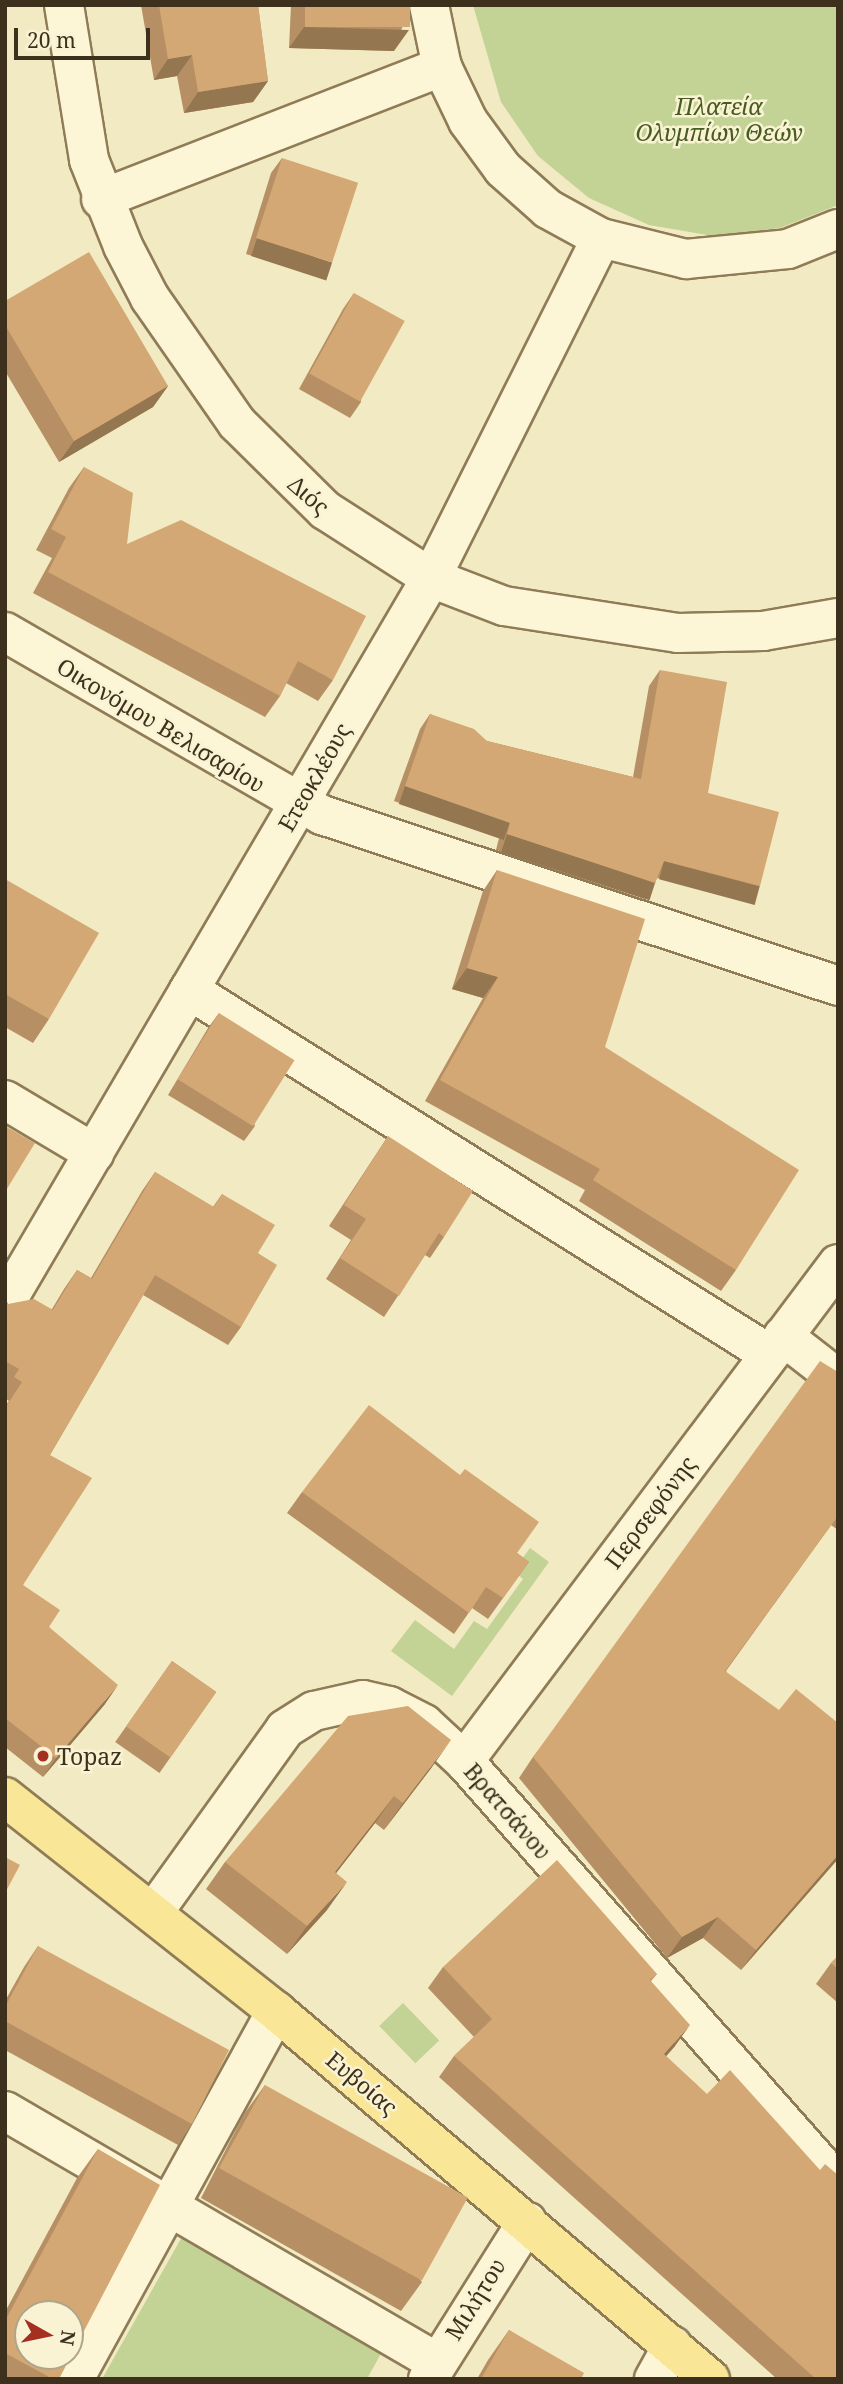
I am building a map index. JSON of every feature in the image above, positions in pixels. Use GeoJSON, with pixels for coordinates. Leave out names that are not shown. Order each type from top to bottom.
{"type":"FeatureCollection","features":[{"type":"Feature","properties":{"kind":"main road","name":"Ευβοίας"},"geometry":{"type":"LineString","coordinates":[[5,1797],[276,2011],[710,2379]]}},
{"type":"Feature","properties":{"kind":"street","name":"Διός"},"geometry":{"type":"LineString","coordinates":[[64,5],[73,85],[101,199],[150,298],[237,423],[325,510],[431,578],[504,606],[631,629],[721,633],[838,618]]}},
{"type":"Feature","properties":{"kind":"street"},"geometry":{"type":"LineString","coordinates":[[429,5],[442,67],[468,121],[503,169],[548,209],[601,238],[685,258],[737,258],[788,249],[838,229]]}},
{"type":"Feature","properties":{"kind":"street"},"geometry":{"type":"LineString","coordinates":[[101,199],[442,67]]}},
{"type":"Feature","properties":{"kind":"street","name":"Ετεοκλέους"},"geometry":{"type":"LineString","coordinates":[[5,1304],[431,578],[601,238]]}},
{"type":"Feature","properties":{"kind":"street","name":"Οικονόμου Βελισαρίου"},"geometry":{"type":"LineString","coordinates":[[5,632],[299,804],[377,835],[838,986]]}},
{"type":"Feature","properties":{"kind":"street"},"geometry":{"type":"LineString","coordinates":[[189,990],[776,1345],[838,1379]]}},
{"type":"Feature","properties":{"kind":"street"},"geometry":{"type":"LineString","coordinates":[[5,1100],[93,1153]]}},
{"type":"Feature","properties":{"kind":"street","name":"Περσεφόνης"},"geometry":{"type":"LineString","coordinates":[[464,1761],[838,1264]]}},
{"type":"Feature","properties":{"kind":"street","name":"Βρατσάνου"},"geometry":{"type":"LineString","coordinates":[[153,1913],[285,1729],[314,1711],[363,1700],[389,1706],[424,1724],[464,1761],[838,2184]]}},
{"type":"Feature","properties":{"kind":"street"},"geometry":{"type":"LineString","coordinates":[[74,2379],[276,2011]]}},
{"type":"Feature","properties":{"kind":"street"},"geometry":{"type":"LineString","coordinates":[[5,2111],[169,2207],[432,2370]]}},
{"type":"Feature","properties":{"kind":"street","name":"Μιλήτου"},"geometry":{"type":"LineString","coordinates":[[432,2370],[527,2222]]}},
{"type":"Feature","properties":{"kind":"street"},"geometry":{"type":"LineString","coordinates":[[654,2379],[672,2346]]}},
{"type":"Feature","properties":{"kind":"green space","name":"Πλατεία Ολυμπίων Θεών"},"geometry":{"type":"Polygon","coordinates":[[[473,5],[838,5],[838,205],[780,228],[713,236],[649,225],[589,198],[538,156],[501,102],[473,5]]]}},
{"type":"Feature","properties":{"kind":"green space"},"geometry":{"type":"Polygon","coordinates":[[[530,1548],[549,1562],[452,1696],[391,1651],[415,1620],[454,1649],[474,1621],[487,1629],[523,1579],[513,1571],[530,1548]]]}},
{"type":"Feature","properties":{"kind":"green space"},"geometry":{"type":"Polygon","coordinates":[[[403,2003],[439,2040],[415,2063],[379,2026],[403,2003]]]}},
{"type":"Feature","properties":{"kind":"green space"},"geometry":{"type":"Polygon","coordinates":[[[183,2235],[384,2348],[367,2379],[102,2379],[183,2235]]]}},
{"type":"Feature","properties":{"kind":"building"},"geometry":{"type":"Polygon","coordinates":[[[159,5],[258,5],[268,81],[198,92],[192,55],[168,59],[159,5]]]}},
{"type":"Feature","properties":{"kind":"building"},"geometry":{"type":"Polygon","coordinates":[[[305,5],[410,5],[410,27],[305,27],[305,5]]]}},
{"type":"Feature","properties":{"kind":"building"},"geometry":{"type":"Polygon","coordinates":[[[282,158],[358,183],[332,263],[256,238],[282,158]]]}},
{"type":"Feature","properties":{"kind":"building"},"geometry":{"type":"Polygon","coordinates":[[[89,252],[168,386],[74,441],[5,325],[5,301],[89,252]]]}},
{"type":"Feature","properties":{"kind":"building"},"geometry":{"type":"Polygon","coordinates":[[[354,293],[405,321],[360,402],[309,373],[354,293]]]}},
{"type":"Feature","properties":{"kind":"building"},"geometry":{"type":"Polygon","coordinates":[[[84,467],[133,493],[127,544],[181,520],[366,616],[333,680],[298,661],[280,696],[48,572],[66,537],[51,529],[84,467]]]}},
{"type":"Feature","properties":{"kind":"building"},"geometry":{"type":"Polygon","coordinates":[[[660,670],[727,682],[708,793],[779,812],[760,886],[664,861],[655,883],[507,834],[510,823],[405,786],[430,714],[474,729],[487,741],[641,779],[660,670]]]}},
{"type":"Feature","properties":{"kind":"building"},"geometry":{"type":"Polygon","coordinates":[[[497,870],[645,919],[605,1047],[799,1170],[736,1270],[593,1180],[600,1169],[440,1080],[498,977],[467,968],[497,870]]]}},
{"type":"Feature","properties":{"kind":"building"},"geometry":{"type":"Polygon","coordinates":[[[5,879],[99,933],[49,1019],[5,994],[5,879]]]}},
{"type":"Feature","properties":{"kind":"building"},"geometry":{"type":"Polygon","coordinates":[[[219,1013],[294,1060],[253,1126],[178,1079],[219,1013]]]}},
{"type":"Feature","properties":{"kind":"building"},"geometry":{"type":"Polygon","coordinates":[[[5,1126],[35,1143],[5,1192],[5,1126]]]}},
{"type":"Feature","properties":{"kind":"building"},"geometry":{"type":"Polygon","coordinates":[[[388,1136],[473,1191],[444,1237],[439,1233],[399,1296],[340,1258],[366,1219],[344,1205],[388,1136]]]}},
{"type":"Feature","properties":{"kind":"building"},"geometry":{"type":"Polygon","coordinates":[[[155,1172],[214,1207],[222,1194],[275,1225],[258,1253],[277,1265],[241,1327],[155,1275],[50,1455],[92,1478],[23,1585],[60,1610],[49,1627],[118,1685],[56,1758],[5,1718],[5,1408],[22,1382],[14,1377],[19,1369],[5,1361],[5,1298],[8,1304],[34,1299],[53,1310],[77,1270],[92,1279],[155,1172]]]}},
{"type":"Feature","properties":{"kind":"building"},"geometry":{"type":"Polygon","coordinates":[[[820,1361],[838,1372],[838,1516],[725,1671],[779,1710],[796,1689],[838,1723],[838,1855],[756,1950],[718,1917],[682,1937],[533,1757],[820,1361]]]}},
{"type":"Feature","properties":{"kind":"building"},"geometry":{"type":"Polygon","coordinates":[[[369,1405],[460,1475],[465,1469],[539,1522],[517,1553],[529,1562],[503,1598],[486,1587],[469,1613],[302,1492],[369,1405]]]}},
{"type":"Feature","properties":{"kind":"building"},"geometry":{"type":"Polygon","coordinates":[[[172,1661],[216,1692],[170,1758],[126,1727],[172,1661]]]}},
{"type":"Feature","properties":{"kind":"building"},"geometry":{"type":"Polygon","coordinates":[[[408,1706],[451,1740],[403,1803],[394,1796],[335,1872],[347,1882],[307,1926],[225,1862],[348,1716],[408,1706]]]}},
{"type":"Feature","properties":{"kind":"building"},"geometry":{"type":"Polygon","coordinates":[[[5,1857],[20,1865],[5,1893],[5,1857]]]}},
{"type":"Feature","properties":{"kind":"building"},"geometry":{"type":"Polygon","coordinates":[[[557,1860],[657,1974],[650,1980],[690,2025],[664,2054],[707,2094],[730,2070],[820,2170],[825,2164],[838,2175],[838,2379],[816,2379],[454,2056],[492,2019],[443,1967],[557,1860]]]}},
{"type":"Feature","properties":{"kind":"building"},"geometry":{"type":"Polygon","coordinates":[[[38,1946],[229,2050],[192,2124],[5,2021],[5,2007],[38,1946]]]}},
{"type":"Feature","properties":{"kind":"building"},"geometry":{"type":"Polygon","coordinates":[[[838,1956],[838,1969],[831,1963],[838,1956]]]}},
{"type":"Feature","properties":{"kind":"building"},"geometry":{"type":"Polygon","coordinates":[[[265,2085],[468,2197],[422,2281],[219,2168],[265,2085]]]}},
{"type":"Feature","properties":{"kind":"building"},"geometry":{"type":"Polygon","coordinates":[[[98,2149],[160,2185],[84,2331],[84,2300],[16,2300],[98,2149]]]}},
{"type":"Feature","properties":{"kind":"building"},"geometry":{"type":"Polygon","coordinates":[[[14,2304],[14,2358],[5,2353],[5,2321],[14,2304]]]}},
{"type":"Feature","properties":{"kind":"building"},"geometry":{"type":"Polygon","coordinates":[[[509,2330],[584,2373],[581,2379],[481,2379],[509,2330]]]}},
{"type":"Feature","properties":{"kind":"building"},"geometry":{"type":"Polygon","coordinates":[[[36,2370],[64,2370],[59,2379],[53,2379],[36,2370]]]}},
{"type":"Feature","properties":{"kind":"place","name":"Topaz"},"geometry":{"type":"Point","coordinates":[43,1756]}}]}
